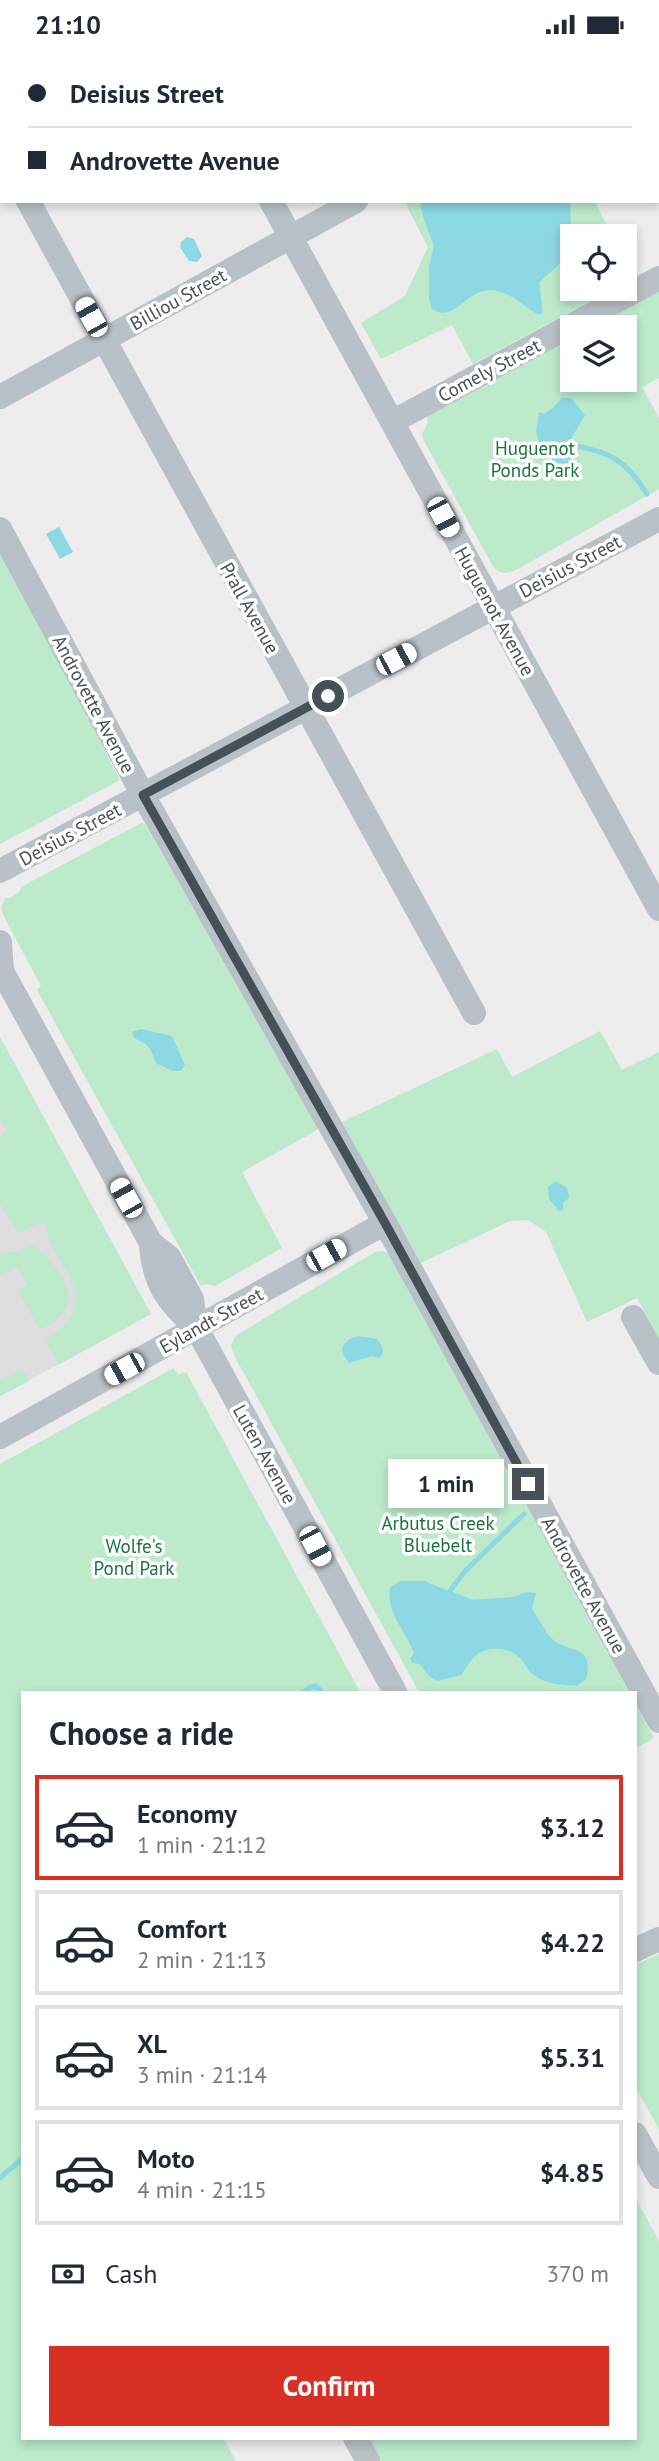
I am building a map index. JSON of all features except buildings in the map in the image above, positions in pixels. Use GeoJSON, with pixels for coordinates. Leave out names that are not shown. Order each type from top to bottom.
{"type":"FeatureCollection","features":[{"type":"Feature","properties":{"kind":"street","name":"Prall Avenue"},"geometry":{"type":"LineString","coordinates":[[29,203],[474,1013]]}},
{"type":"Feature","properties":{"kind":"street","name":"Huguenot Avenue"},"geometry":{"type":"LineString","coordinates":[[272,203],[659,909]]}},
{"type":"Feature","properties":{"kind":"street","name":"Billiou Street"},"geometry":{"type":"LineString","coordinates":[[0,397],[352,203]]}},
{"type":"Feature","properties":{"kind":"street","name":"Comely Street"},"geometry":{"type":"LineString","coordinates":[[392,422],[659,278]]}},
{"type":"Feature","properties":{"kind":"street","name":"Deisius Street"},"geometry":{"type":"LineString","coordinates":[[0,871],[659,519]]}},
{"type":"Feature","properties":{"kind":"street","name":"Androvette Avenue"},"geometry":{"type":"LineString","coordinates":[[0,529],[143,795],[385,1223],[659,1721]]}},
{"type":"Feature","properties":{"kind":"street","name":"Luten Avenue"},"geometry":{"type":"LineString","coordinates":[[0,942],[1,970],[151,1243],[152,1269],[174,1309],[196,1327],[394,1691]]}},
{"type":"Feature","properties":{"kind":"street","name":"Eylandt Street"},"geometry":{"type":"LineString","coordinates":[[0,1437],[385,1223]]}},
{"type":"Feature","properties":{"kind":"street"},"geometry":{"type":"LineString","coordinates":[[634,1317],[659,1363]]}},
{"type":"Feature","properties":{"kind":"street"},"geometry":{"type":"LineString","coordinates":[[637,1948],[659,1939]]}},
{"type":"Feature","properties":{"kind":"street"},"geometry":{"type":"LineString","coordinates":[[637,2138],[659,2177]]}},
{"type":"Feature","properties":{"kind":"street"},"geometry":{"type":"LineString","coordinates":[[356,2440],[368,2461]]}},
{"type":"Feature","properties":{"kind":"shaded area"},"geometry":{"type":"Polygon","coordinates":[[[0,1037],[151,1314],[0,1396],[0,1037]]]}},
{"type":"Feature","properties":{"kind":"green space"},"geometry":{"type":"Polygon","coordinates":[[[405,203],[595,203],[606,224],[560,224],[560,301],[590,301],[473,364],[452,325],[381,359],[361,323],[405,296],[428,247],[405,203]]]}},
{"type":"Feature","properties":{"kind":"green space","name":"Huguenot Ponds Park"},"geometry":{"type":"Polygon","coordinates":[[[659,290],[659,378],[642,387],[659,418],[659,489],[518,569],[506,573],[497,571],[424,441],[422,434],[428,422],[427,415],[560,340],[560,392],[637,392],[637,315],[608,315],[659,290]]]}},
{"type":"Feature","properties":{"kind":"green space"},"geometry":{"type":"Polygon","coordinates":[[[0,544],[120,780],[0,844],[0,544]]]}},
{"type":"Feature","properties":{"kind":"green space"},"geometry":{"type":"Polygon","coordinates":[[[141,823],[145,824],[319,1129],[242,1172],[282,1248],[215,1286],[201,1286],[37,990],[41,986],[1,908],[5,898],[10,898],[20,891],[21,887],[141,823]]]}},
{"type":"Feature","properties":{"kind":"green space"},"geometry":{"type":"Polygon","coordinates":[[[600,1031],[622,1070],[659,1052],[659,1339],[637,1298],[587,1322],[546,1232],[528,1220],[510,1221],[421,1263],[342,1122],[497,1049],[512,1077],[600,1031]]]}},
{"type":"Feature","properties":{"kind":"green space"},"geometry":{"type":"Polygon","coordinates":[[[0,1037],[151,1314],[58,1365],[46,1340],[63,1327],[72,1315],[75,1293],[67,1271],[49,1240],[45,1224],[18,1232],[0,1204],[0,1137],[5,1133],[5,1128],[0,1117],[0,1037]]]}},
{"type":"Feature","properties":{"kind":"green space"},"geometry":{"type":"Polygon","coordinates":[[[32,1245],[43,1252],[54,1265],[63,1278],[69,1296],[65,1311],[40,1330],[18,1291],[27,1285],[17,1267],[0,1276],[0,1253],[18,1251],[32,1245]]]}},
{"type":"Feature","properties":{"kind":"green space","name":"Arbutus Creek Bluebelt"},"geometry":{"type":"Polygon","coordinates":[[[383,1251],[389,1254],[628,1691],[418,1691],[231,1346],[235,1336],[375,1252],[383,1251]]]}},
{"type":"Feature","properties":{"kind":"green space","name":"Wolfe's Pond Park"},"geometry":{"type":"Polygon","coordinates":[[[174,1368],[178,1375],[186,1372],[359,1691],[21,1691],[21,2440],[224,2440],[236,2461],[0,2461],[0,1464],[174,1368]]]}},
{"type":"Feature","properties":{"kind":"green space"},"geometry":{"type":"Polygon","coordinates":[[[21,1369],[31,1380],[0,1396],[0,1380],[21,1369]]]}},
{"type":"Feature","properties":{"kind":"green space"},"geometry":{"type":"Polygon","coordinates":[[[637,1707],[654,1738],[637,1748],[637,1707]]]}},
{"type":"Feature","properties":{"kind":"green space"},"geometry":{"type":"Polygon","coordinates":[[[659,1954],[659,2129],[637,2090],[637,1964],[659,1954]]]}},
{"type":"Feature","properties":{"kind":"green space"},"geometry":{"type":"Polygon","coordinates":[[[637,2201],[659,2241],[659,2461],[379,2461],[368,2440],[637,2440],[637,2201]]]}},
{"type":"Feature","properties":{"kind":"water"},"geometry":{"type":"Polygon","coordinates":[[[420,203],[570,203],[571,224],[560,224],[560,263],[539,283],[543,313],[539,315],[510,296],[490,290],[481,291],[447,312],[432,309],[429,299],[429,267],[434,246],[420,203]]]}},
{"type":"Feature","properties":{"kind":"water"},"geometry":{"type":"Polygon","coordinates":[[[187,237],[194,239],[202,256],[197,262],[189,261],[180,247],[187,237]]]}},
{"type":"Feature","properties":{"kind":"water"},"geometry":{"type":"Polygon","coordinates":[[[562,398],[571,398],[585,415],[572,437],[570,466],[562,468],[542,455],[536,431],[539,412],[544,414],[562,398]]]}},
{"type":"Feature","properties":{"kind":"water"},"geometry":{"type":"Polygon","coordinates":[[[59,527],[73,552],[60,559],[46,534],[59,527]]]}},
{"type":"Feature","properties":{"kind":"water"},"geometry":{"type":"Polygon","coordinates":[[[141,1029],[172,1036],[185,1065],[181,1071],[172,1071],[156,1063],[149,1047],[134,1038],[132,1032],[141,1029]]]}},
{"type":"Feature","properties":{"kind":"water"},"geometry":{"type":"Polygon","coordinates":[[[556,1181],[567,1188],[569,1198],[563,1203],[563,1210],[559,1211],[549,1199],[548,1187],[556,1181]]]}},
{"type":"Feature","properties":{"kind":"water"},"geometry":{"type":"Polygon","coordinates":[[[358,1336],[377,1339],[383,1354],[379,1358],[372,1356],[349,1363],[342,1347],[348,1340],[358,1336]]]}},
{"type":"Feature","properties":{"kind":"water"},"geometry":{"type":"Polygon","coordinates":[[[400,1581],[424,1581],[473,1600],[536,1593],[532,1609],[551,1638],[578,1651],[587,1659],[586,1679],[577,1686],[543,1680],[532,1673],[515,1654],[490,1649],[472,1659],[461,1675],[437,1681],[429,1676],[420,1664],[412,1663],[410,1659],[414,1653],[391,1605],[390,1588],[400,1581]]]}},
{"type":"Feature","properties":{"kind":"waterway"},"geometry":{"type":"LineString","coordinates":[[570,445],[596,450],[615,459],[632,473],[647,494]]}},
{"type":"Feature","properties":{"kind":"waterway"},"geometry":{"type":"LineString","coordinates":[[450,1591],[465,1571],[524,1514]]}},
{"type":"Feature","properties":{"kind":"waterway"},"geometry":{"type":"LineString","coordinates":[[305,1691],[316,1686],[321,1691]]}},
{"type":"Feature","properties":{"kind":"waterway"},"geometry":{"type":"LineString","coordinates":[[0,2178],[21,2160]]}},
{"type":"Feature","properties":{"kind":"route"},"geometry":{"type":"LineString","coordinates":[[328,696],[143,795],[385,1223],[528,1484]]}}]}
